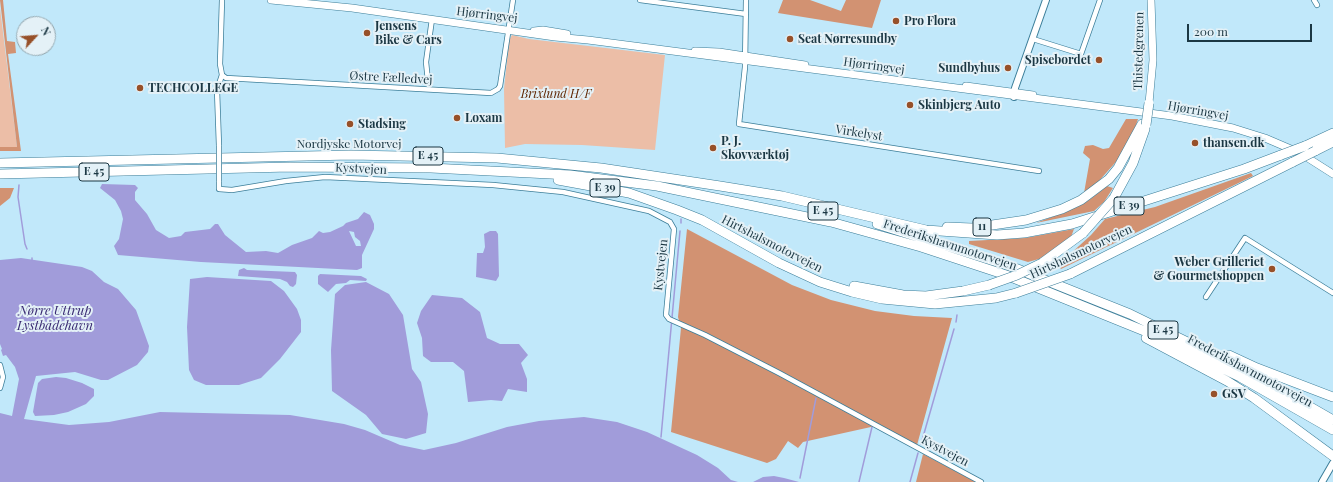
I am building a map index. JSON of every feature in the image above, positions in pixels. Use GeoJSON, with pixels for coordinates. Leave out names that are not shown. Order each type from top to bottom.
{"type":"FeatureCollection","features":[{"type":"Feature","properties":{"kind":"highway","name":"11"},"geometry":{"type":"LineString","coordinates":[[727,234],[781,260],[837,282],[887,293],[926,296],[963,291],[989,285],[1042,263],[1083,234],[1114,198],[1133,163],[1149,101]]}},
{"type":"Feature","properties":{"kind":"highway","name":"11"},"geometry":{"type":"LineString","coordinates":[[782,196],[942,227],[972,228],[1026,220],[1062,209],[1097,190],[1118,168],[1144,124]]}},
{"type":"Feature","properties":{"kind":"highway","name":"Hirtshalsmotorvejen"},"geometry":{"type":"LineString","coordinates":[[720,186],[782,196],[926,230],[997,236],[1024,233],[1072,224],[1237,172],[1305,146],[1333,132]]}},
{"type":"Feature","properties":{"kind":"highway","name":"Hirtshalsmotorvejen"},"geometry":{"type":"LineString","coordinates":[[531,174],[629,193],[677,210],[727,234],[779,263],[820,282],[882,299],[936,304],[996,298],[1016,293],[1070,274],[1333,142]]}},
{"type":"Feature","properties":{"kind":"highway","name":"Nordjyske Motorvej"},"geometry":{"type":"LineString","coordinates":[[0,163],[351,155],[490,158],[601,168],[720,186]]}},
{"type":"Feature","properties":{"kind":"highway"},"geometry":{"type":"LineString","coordinates":[[0,158],[81,156],[133,160]]}},
{"type":"Feature","properties":{"kind":"highway","name":"Nordjyske Motorvej"},"geometry":{"type":"LineString","coordinates":[[0,174],[188,169],[362,167],[491,170],[531,174]]}},
{"type":"Feature","properties":{"kind":"highway"},"geometry":{"type":"LineString","coordinates":[[0,179],[82,176],[188,169]]}},
{"type":"Feature","properties":{"kind":"highway","name":"Frederikshavnmotorvejen"},"geometry":{"type":"LineString","coordinates":[[531,174],[570,175],[657,186],[831,222],[969,262],[1058,295],[1187,351],[1240,377],[1333,430]]}},
{"type":"Feature","properties":{"kind":"highway","name":"Frederikshavnmotorvejen"},"geometry":{"type":"LineString","coordinates":[[720,186],[903,232],[1003,264],[1072,290],[1130,314],[1217,356],[1333,420]]}},
{"type":"Feature","properties":{"kind":"highway"},"geometry":{"type":"LineString","coordinates":[[1072,290],[1131,311],[1257,368],[1333,397]]}},
{"type":"Feature","properties":{"kind":"highway"},"geometry":{"type":"LineString","coordinates":[[1058,295],[1227,381],[1254,398],[1333,456]]}},
{"type":"Feature","properties":{"kind":"main road","name":"Hjørringvej"},"geometry":{"type":"LineString","coordinates":[[271,0],[297,1],[529,32],[543,30],[588,40],[671,51],[745,59],[791,62],[825,71],[944,87],[1014,94],[1172,116],[1233,128],[1289,148],[1333,174]]}},
{"type":"Feature","properties":{"kind":"main road","name":"Thistedgrenen"},"geometry":{"type":"LineString","coordinates":[[1149,101],[1152,60],[1151,0]]}},
{"type":"Feature","properties":{"kind":"street","name":"Østre Fælledvej"},"geometry":{"type":"LineString","coordinates":[[222,75],[230,78],[491,93],[500,86],[513,0]]}},
{"type":"Feature","properties":{"kind":"street"},"geometry":{"type":"LineString","coordinates":[[640,0],[746,14]]}},
{"type":"Feature","properties":{"kind":"street"},"geometry":{"type":"LineString","coordinates":[[745,59],[746,0]]}},
{"type":"Feature","properties":{"kind":"street"},"geometry":{"type":"LineString","coordinates":[[1014,94],[1046,0]]}},
{"type":"Feature","properties":{"kind":"street"},"geometry":{"type":"LineString","coordinates":[[1033,39],[1081,54],[1100,0]]}},
{"type":"Feature","properties":{"kind":"street"},"geometry":{"type":"LineString","coordinates":[[1314,0],[1317,5]]}},
{"type":"Feature","properties":{"kind":"street"},"geometry":{"type":"LineString","coordinates":[[221,1],[220,64],[222,75]]}},
{"type":"Feature","properties":{"kind":"street"},"geometry":{"type":"LineString","coordinates":[[428,81],[426,62],[432,19]]}},
{"type":"Feature","properties":{"kind":"street","name":"Virkelyst"},"geometry":{"type":"LineString","coordinates":[[745,59],[739,124],[1039,171]]}},
{"type":"Feature","properties":{"kind":"street","name":"Kystvejen"},"geometry":{"type":"LineString","coordinates":[[222,75],[218,90],[219,189],[232,190],[286,181],[324,178],[463,183],[563,192],[649,212],[670,222],[674,229],[666,316],[671,320],[705,335],[779,373],[981,482]]}},
{"type":"Feature","properties":{"kind":"street"},"geometry":{"type":"LineString","coordinates":[[1206,297],[1244,238],[1333,293]]}},
{"type":"Feature","properties":{"kind":"street"},"geometry":{"type":"LineString","coordinates":[[0,366],[3,377],[0,388]]}},
{"type":"Feature","properties":{"kind":"street"},"geometry":{"type":"LineString","coordinates":[[1322,482],[1333,463]]}},
{"type":"Feature","properties":{"kind":"green space"},"geometry":{"type":"Polygon","coordinates":[[[0,8],[17,147],[0,147],[0,8]]]}},
{"type":"Feature","properties":{"kind":"green space","name":"Brixlund H/F"},"geometry":{"type":"Polygon","coordinates":[[[512,35],[529,39],[665,55],[655,150],[582,145],[525,144],[505,148],[504,89],[509,40],[512,35]]]}},
{"type":"Feature","properties":{"kind":"shaded area"},"geometry":{"type":"Polygon","coordinates":[[[0,0],[3,0],[7,41],[15,42],[16,53],[8,54],[21,151],[0,151],[0,147],[17,147],[0,0]]]}},
{"type":"Feature","properties":{"kind":"shaded area"},"geometry":{"type":"Polygon","coordinates":[[[783,0],[810,0],[841,11],[846,0],[881,0],[872,28],[778,13],[783,0]]]}},
{"type":"Feature","properties":{"kind":"shaded area"},"geometry":{"type":"Polygon","coordinates":[[[1126,119],[1138,119],[1132,137],[1123,154],[1098,182],[1084,193],[1090,159],[1083,153],[1085,146],[1093,145],[1103,149],[1109,148],[1126,119]]]}},
{"type":"Feature","properties":{"kind":"shaded area"},"geometry":{"type":"Polygon","coordinates":[[[1251,173],[1253,176],[1061,269],[1058,265],[1091,235],[1105,219],[1155,207],[1251,173]]]}},
{"type":"Feature","properties":{"kind":"shaded area"},"geometry":{"type":"Polygon","coordinates":[[[1107,186],[1113,188],[1104,202],[1094,211],[1036,223],[1077,207],[1107,186]]]}},
{"type":"Feature","properties":{"kind":"shaded area"},"geometry":{"type":"Polygon","coordinates":[[[0,188],[14,188],[10,198],[0,206],[0,188]]]}},
{"type":"Feature","properties":{"kind":"shaded area"},"geometry":{"type":"Polygon","coordinates":[[[687,229],[792,285],[831,300],[875,311],[914,316],[952,318],[917,445],[880,425],[803,442],[798,448],[788,441],[776,459],[767,463],[671,432],[681,328],[678,317],[687,229]]]}},
{"type":"Feature","properties":{"kind":"shaded area"},"geometry":{"type":"Polygon","coordinates":[[[1074,229],[1071,237],[1058,248],[1039,259],[1028,262],[969,244],[969,241],[1025,238],[1074,229]]]}},
{"type":"Feature","properties":{"kind":"shaded area"},"geometry":{"type":"Polygon","coordinates":[[[923,454],[976,482],[916,482],[923,454]]]}},
{"type":"Feature","properties":{"kind":"water"},"geometry":{"type":"Polygon","coordinates":[[[102,184],[135,185],[138,188],[135,192],[135,200],[147,214],[156,230],[169,238],[181,236],[185,232],[210,229],[215,224],[218,224],[225,235],[246,252],[266,251],[278,253],[292,245],[312,238],[319,231],[323,233],[330,232],[346,223],[358,219],[364,212],[370,215],[374,224],[374,229],[362,255],[362,268],[357,270],[201,262],[118,255],[114,246],[119,239],[123,219],[121,211],[115,200],[100,188],[102,184]],[[349,231],[356,246],[361,246],[360,241],[355,237],[354,232],[349,231]]]}},
{"type":"Feature","properties":{"kind":"water"},"geometry":{"type":"Polygon","coordinates":[[[490,231],[496,231],[498,234],[499,276],[496,281],[476,277],[477,253],[483,253],[485,247],[484,234],[490,231]]]}},
{"type":"Feature","properties":{"kind":"water","name":"Nørre Uttrup Lystbådehavn"},"geometry":{"type":"Polygon","coordinates":[[[21,258],[82,267],[92,271],[104,282],[118,289],[136,310],[149,346],[148,352],[137,365],[108,380],[101,380],[75,372],[36,376],[24,419],[69,425],[109,422],[160,412],[290,415],[344,424],[365,430],[400,445],[424,450],[456,443],[507,427],[539,421],[584,417],[617,422],[647,432],[697,455],[718,468],[731,480],[738,482],[0,482],[0,413],[12,416],[19,379],[15,367],[6,355],[3,356],[0,344],[0,260],[21,258]]]}},
{"type":"Feature","properties":{"kind":"water"},"geometry":{"type":"Polygon","coordinates":[[[244,268],[247,270],[295,272],[297,275],[296,284],[293,287],[280,279],[238,276],[239,270],[244,268]]]}},
{"type":"Feature","properties":{"kind":"water"},"geometry":{"type":"Polygon","coordinates":[[[320,274],[361,276],[367,279],[366,281],[350,280],[346,283],[336,284],[328,292],[318,284],[318,276],[320,274]]]}},
{"type":"Feature","properties":{"kind":"water"},"geometry":{"type":"Polygon","coordinates":[[[207,277],[271,281],[284,291],[297,309],[301,320],[301,332],[280,359],[261,378],[239,385],[206,385],[194,380],[189,370],[187,327],[190,279],[207,277]]]}},
{"type":"Feature","properties":{"kind":"water"},"geometry":{"type":"Polygon","coordinates":[[[366,282],[389,294],[403,315],[412,369],[421,382],[428,414],[426,433],[406,439],[382,434],[366,415],[332,391],[331,350],[335,294],[345,285],[366,282]]]}},
{"type":"Feature","properties":{"kind":"water"},"geometry":{"type":"Polygon","coordinates":[[[432,295],[462,298],[480,312],[487,338],[500,344],[519,344],[528,355],[521,363],[527,379],[527,392],[508,389],[502,401],[491,400],[468,402],[464,371],[453,362],[431,362],[423,356],[422,338],[417,323],[421,311],[432,295]]]}},
{"type":"Feature","properties":{"kind":"water"},"geometry":{"type":"Polygon","coordinates":[[[56,377],[66,378],[82,383],[94,389],[94,396],[86,404],[68,412],[54,415],[35,416],[33,412],[38,383],[42,379],[56,377]]]}},
{"type":"Feature","properties":{"kind":"water"},"geometry":{"type":"Polygon","coordinates":[[[774,476],[799,482],[753,482],[763,477],[774,476]]]}},
{"type":"Feature","properties":{"kind":"waterway"},"geometry":{"type":"LineString","coordinates":[[19,185],[18,197],[27,249]]}},
{"type":"Feature","properties":{"kind":"waterway"},"geometry":{"type":"LineString","coordinates":[[661,437],[680,231]]}},
{"type":"Feature","properties":{"kind":"waterway"},"geometry":{"type":"LineString","coordinates":[[956,322],[957,315]]}},
{"type":"Feature","properties":{"kind":"waterway"},"geometry":{"type":"LineString","coordinates":[[921,444],[954,329]]}},
{"type":"Feature","properties":{"kind":"waterway"},"geometry":{"type":"LineString","coordinates":[[800,478],[816,398]]}},
{"type":"Feature","properties":{"kind":"waterway"},"geometry":{"type":"LineString","coordinates":[[859,482],[872,427]]}},
{"type":"Feature","properties":{"kind":"waterway"},"geometry":{"type":"LineString","coordinates":[[910,482],[918,453]]}},
{"type":"Feature","properties":{"kind":"place","name":"Pro Flora"},"geometry":{"type":"Point","coordinates":[896,21]}},
{"type":"Feature","properties":{"kind":"place","name":"Jensens Bike & Cars"},"geometry":{"type":"Point","coordinates":[367,33]}},
{"type":"Feature","properties":{"kind":"place","name":"Seat Nørresundby"},"geometry":{"type":"Point","coordinates":[790,39]}},
{"type":"Feature","properties":{"kind":"place","name":"Spisebordet"},"geometry":{"type":"Point","coordinates":[1099,60]}},
{"type":"Feature","properties":{"kind":"place","name":"Sundbyhus"},"geometry":{"type":"Point","coordinates":[1008,68]}},
{"type":"Feature","properties":{"kind":"place","name":"TECHCOLLEGE"},"geometry":{"type":"Point","coordinates":[140,88]}},
{"type":"Feature","properties":{"kind":"place","name":"Skinbjerg Auto"},"geometry":{"type":"Point","coordinates":[910,105]}},
{"type":"Feature","properties":{"kind":"place","name":"Loxam"},"geometry":{"type":"Point","coordinates":[457,118]}},
{"type":"Feature","properties":{"kind":"place","name":"Stadsing"},"geometry":{"type":"Point","coordinates":[350,124]}},
{"type":"Feature","properties":{"kind":"place","name":"thansen.dk"},"geometry":{"type":"Point","coordinates":[1195,143]}},
{"type":"Feature","properties":{"kind":"place","name":"P. J. Skovværktøj"},"geometry":{"type":"Point","coordinates":[713,148]}},
{"type":"Feature","properties":{"kind":"place","name":"Weber Grilleriet & Gourmetshoppen"},"geometry":{"type":"Point","coordinates":[1272,269]}},
{"type":"Feature","properties":{"kind":"place","name":"GSV"},"geometry":{"type":"Point","coordinates":[1214,394]}}]}
